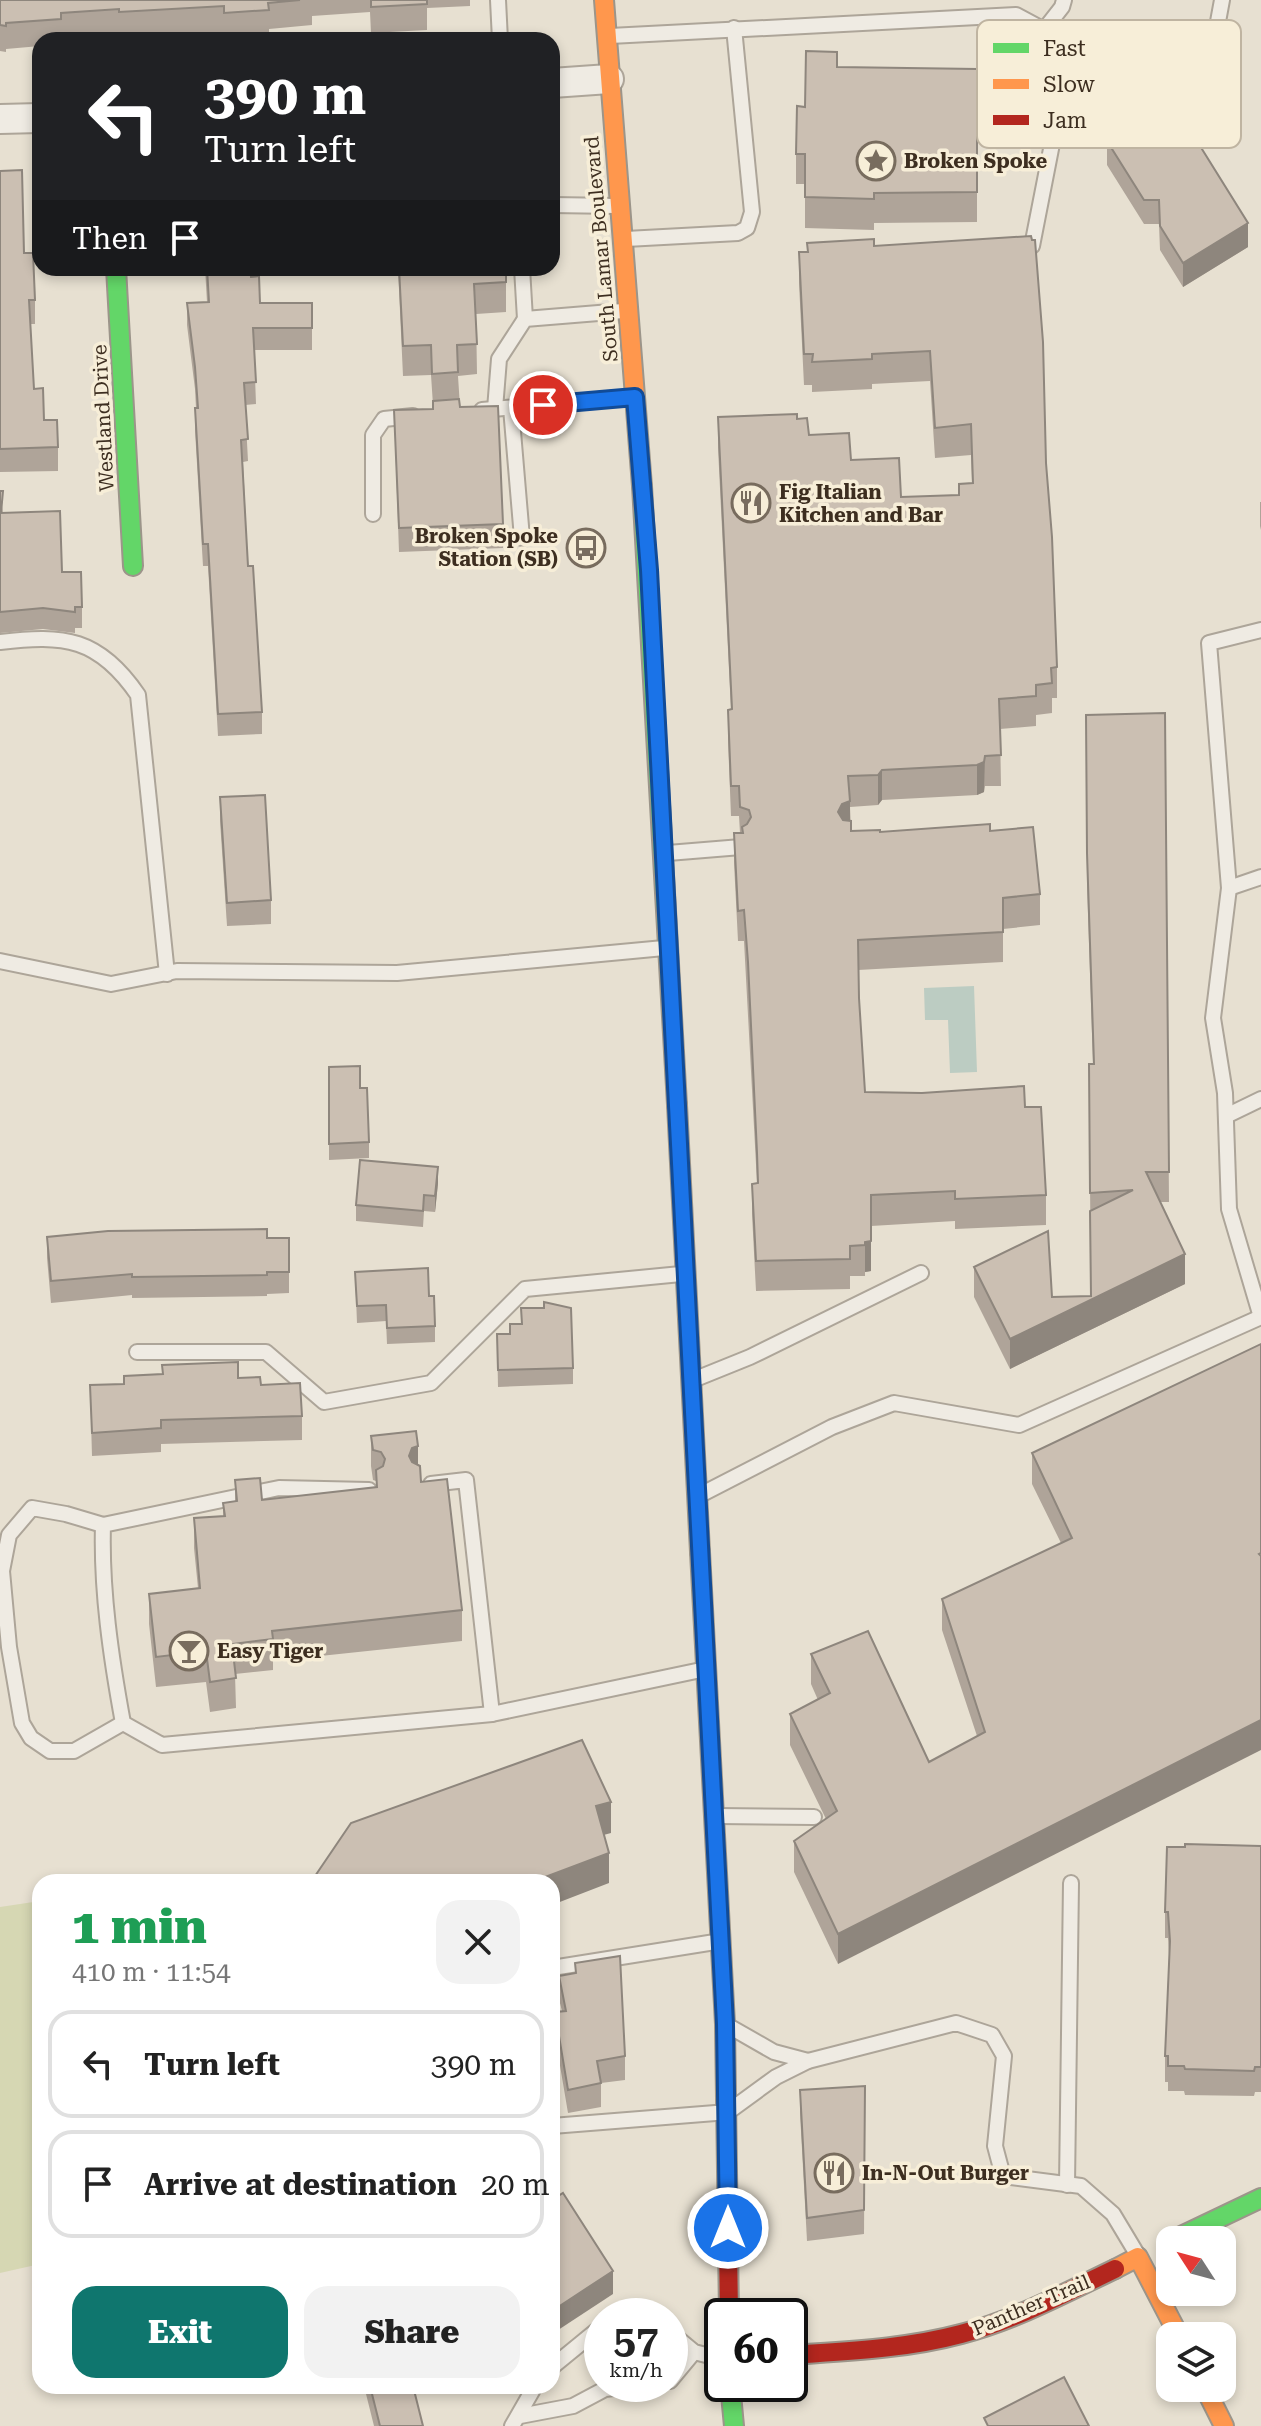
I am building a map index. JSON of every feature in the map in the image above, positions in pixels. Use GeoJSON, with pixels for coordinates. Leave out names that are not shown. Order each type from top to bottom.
{"type":"FeatureCollection","features":[{"type":"Feature","properties":{"kind":"main road","name":"South Lamar Boulevard"},"geometry":{"type":"LineString","coordinates":[[604,0],[649,570],[725,2024],[729,2298]]}},
{"type":"Feature","properties":{"kind":"main road","name":"Westland Drive"},"geometry":{"type":"LineString","coordinates":[[116,276],[133,566]]}},
{"type":"Feature","properties":{"kind":"main road","name":"Panther Trail"},"geometry":{"type":"LineString","coordinates":[[1203,2226],[1261,2198]]}},
{"type":"Feature","properties":{"kind":"main road"},"geometry":{"type":"LineString","coordinates":[[1138,2257],[1172,2322]]}},
{"type":"Feature","properties":{"kind":"main road","name":"Panther Trail"},"geometry":{"type":"LineString","coordinates":[[808,2354],[899,2347],[963,2334],[1027,2310],[1138,2257]]}},
{"type":"Feature","properties":{"kind":"main road"},"geometry":{"type":"LineString","coordinates":[[732,2402],[734,2426]]}},
{"type":"Feature","properties":{"kind":"main road"},"geometry":{"type":"LineString","coordinates":[[1212,2402],[1224,2426]]}},
{"type":"Feature","properties":{"kind":"street"},"geometry":{"type":"LineString","coordinates":[[560,82],[609,79]]}},
{"type":"Feature","properties":{"kind":"street"},"geometry":{"type":"LineString","coordinates":[[0,119],[32,118]]}},
{"type":"Feature","properties":{"kind":"street","name":"Panther Trail"},"geometry":{"type":"LineString","coordinates":[[1138,2257],[1156,2249]]}},
{"type":"Feature","properties":{"kind":"lane"},"geometry":{"type":"LineString","coordinates":[[498,0],[500,32]]}},
{"type":"Feature","properties":{"kind":"lane"},"geometry":{"type":"LineString","coordinates":[[1052,20],[1064,0]]}},
{"type":"Feature","properties":{"kind":"lane"},"geometry":{"type":"LineString","coordinates":[[1218,20],[1222,0]]}},
{"type":"Feature","properties":{"kind":"lane"},"geometry":{"type":"LineString","coordinates":[[606,36],[1015,7],[1031,20]]}},
{"type":"Feature","properties":{"kind":"lane"},"geometry":{"type":"LineString","coordinates":[[621,239],[738,233],[747,228],[752,212],[734,28]]}},
{"type":"Feature","properties":{"kind":"lane"},"geometry":{"type":"LineString","coordinates":[[1032,246],[1051,148]]}},
{"type":"Feature","properties":{"kind":"lane"},"geometry":{"type":"LineString","coordinates":[[560,205],[619,206]]}},
{"type":"Feature","properties":{"kind":"lane"},"geometry":{"type":"LineString","coordinates":[[495,409],[499,359],[525,319],[522,276]]}},
{"type":"Feature","properties":{"kind":"lane"},"geometry":{"type":"LineString","coordinates":[[525,319],[627,311]]}},
{"type":"Feature","properties":{"kind":"lane"},"geometry":{"type":"LineString","coordinates":[[464,412],[635,397]]}},
{"type":"Feature","properties":{"kind":"lane"},"geometry":{"type":"LineString","coordinates":[[511,408],[522,538]]}},
{"type":"Feature","properties":{"kind":"lane"},"geometry":{"type":"LineString","coordinates":[[373,514],[373,435],[384,419],[432,415]]}},
{"type":"Feature","properties":{"kind":"lane"},"geometry":{"type":"LineString","coordinates":[[697,1496],[832,1427],[894,1403],[1019,1425],[1261,1317],[1229,1209],[1225,1093],[1213,1018],[1229,888],[1209,643],[1261,630]]}},
{"type":"Feature","properties":{"kind":"lane"},"geometry":{"type":"LineString","coordinates":[[0,642],[45,638],[77,643],[109,660],[138,695],[167,974]]}},
{"type":"Feature","properties":{"kind":"lane"},"geometry":{"type":"LineString","coordinates":[[664,853],[741,847]]}},
{"type":"Feature","properties":{"kind":"lane"},"geometry":{"type":"LineString","coordinates":[[1229,888],[1261,877]]}},
{"type":"Feature","properties":{"kind":"lane"},"geometry":{"type":"LineString","coordinates":[[0,961],[111,984],[177,971],[397,973],[668,948]]}},
{"type":"Feature","properties":{"kind":"lane"},"geometry":{"type":"LineString","coordinates":[[1226,1116],[1261,1099]]}},
{"type":"Feature","properties":{"kind":"lane"},"geometry":{"type":"LineString","coordinates":[[137,1352],[266,1352],[324,1402],[431,1383],[525,1289],[685,1273]]}},
{"type":"Feature","properties":{"kind":"lane"},"geometry":{"type":"LineString","coordinates":[[690,1381],[750,1357],[921,1273]]}},
{"type":"Feature","properties":{"kind":"lane"},"geometry":{"type":"LineString","coordinates":[[419,1486],[466,1480],[492,1714]]}},
{"type":"Feature","properties":{"kind":"lane"},"geometry":{"type":"LineString","coordinates":[[123,1723],[74,1751],[50,1751],[31,1738],[22,1723],[9,1647],[2,1571],[9,1535],[32,1508],[103,1525],[279,1488],[375,1490]]}},
{"type":"Feature","properties":{"kind":"lane"},"geometry":{"type":"LineString","coordinates":[[103,1525],[104,1575],[123,1723]]}},
{"type":"Feature","properties":{"kind":"lane"},"geometry":{"type":"LineString","coordinates":[[123,1723],[162,1745],[492,1714],[705,1669]]}},
{"type":"Feature","properties":{"kind":"lane"},"geometry":{"type":"LineString","coordinates":[[712,1816],[814,1817]]}},
{"type":"Feature","properties":{"kind":"lane"},"geometry":{"type":"LineString","coordinates":[[1067,2185],[1071,1883]]}},
{"type":"Feature","properties":{"kind":"lane"},"geometry":{"type":"LineString","coordinates":[[560,1967],[719,1941]]}},
{"type":"Feature","properties":{"kind":"lane"},"geometry":{"type":"LineString","coordinates":[[560,2125],[728,2112],[776,2077],[808,2061],[956,2023],[992,2035],[1004,2056],[995,2146],[1003,2176],[1081,2186],[1113,2214],[1138,2257]]}},
{"type":"Feature","properties":{"kind":"lane"},"geometry":{"type":"LineString","coordinates":[[725,2024],[774,2052],[808,2061]]}},
{"type":"Feature","properties":{"kind":"lane"},"geometry":{"type":"LineString","coordinates":[[560,2360],[584,2341]]}},
{"type":"Feature","properties":{"kind":"lane"},"geometry":{"type":"LineString","coordinates":[[688,2347],[704,2354]]}},
{"type":"Feature","properties":{"kind":"lane"},"geometry":{"type":"LineString","coordinates":[[688,2359],[694,2352]]}},
{"type":"Feature","properties":{"kind":"lane"},"geometry":{"type":"LineString","coordinates":[[516,2421],[531,2394]]}},
{"type":"Feature","properties":{"kind":"lane"},"geometry":{"type":"LineString","coordinates":[[516,2421],[584,2400]]}},
{"type":"Feature","properties":{"kind":"green space"},"geometry":{"type":"Polygon","coordinates":[[[32,1902],[32,2266],[0,2273],[0,1907],[32,1902]]]}},
{"type":"Feature","properties":{"kind":"shaded area"},"geometry":{"type":"Polygon","coordinates":[[[974,986],[977,1072],[950,1073],[948,1020],[925,1020],[924,988],[974,986]]]}},
{"type":"Feature","properties":{"kind":"building"},"geometry":{"type":"Polygon","coordinates":[[[0,0],[300,0],[268,3],[269,10],[224,13],[224,6],[61,13],[61,19],[6,23],[6,26],[0,25],[0,0]]]}},
{"type":"Feature","properties":{"kind":"building"},"geometry":{"type":"Polygon","coordinates":[[[371,0],[427,0],[427,4],[371,7],[371,0]]]}},
{"type":"Feature","properties":{"kind":"building"},"geometry":{"type":"Polygon","coordinates":[[[806,51],[837,52],[837,67],[977,69],[977,192],[874,193],[874,199],[805,197],[805,154],[796,154],[797,106],[805,107],[806,51]]]}},
{"type":"Feature","properties":{"kind":"building"},"geometry":{"type":"Polygon","coordinates":[[[1111,148],[1201,148],[1248,223],[1183,263],[1160,226],[1159,200],[1144,200],[1111,148]]]}},
{"type":"Feature","properties":{"kind":"building"},"geometry":{"type":"Polygon","coordinates":[[[22,170],[24,253],[32,253],[34,276],[35,300],[29,300],[34,389],[43,388],[44,420],[57,420],[58,447],[0,449],[0,171],[22,170]]]}},
{"type":"Feature","properties":{"kind":"building"},"geometry":{"type":"Polygon","coordinates":[[[1031,236],[1035,240],[1043,342],[1057,667],[1051,668],[1052,683],[1036,685],[1036,696],[999,699],[1001,755],[985,756],[984,762],[977,765],[882,770],[878,775],[848,776],[850,801],[842,804],[838,812],[843,820],[851,821],[851,831],[880,832],[990,824],[990,831],[1033,827],[1040,894],[1003,898],[1003,932],[858,940],[859,998],[865,1092],[922,1093],[1024,1086],[1025,1107],[1041,1107],[1046,1195],[955,1199],[955,1191],[871,1195],[871,1241],[865,1242],[865,1245],[850,1246],[850,1259],[756,1261],[752,1184],[758,1183],[748,962],[744,910],[738,911],[734,833],[743,833],[742,827],[751,817],[749,810],[740,807],[739,786],[731,786],[728,710],[732,709],[718,417],[797,414],[797,419],[807,418],[809,435],[849,433],[851,460],[899,458],[901,497],[959,495],[959,484],[973,483],[971,424],[935,428],[930,351],[872,354],[872,359],[812,362],[813,354],[804,354],[799,252],[808,252],[807,243],[874,239],[874,246],[1031,236]]]}},
{"type":"Feature","properties":{"kind":"building"},"geometry":{"type":"Polygon","coordinates":[[[207,276],[259,276],[260,303],[312,303],[312,328],[253,328],[256,382],[244,383],[248,439],[241,440],[248,566],[253,566],[262,712],[218,714],[208,544],[203,544],[195,367],[187,303],[209,302],[207,276]]]}},
{"type":"Feature","properties":{"kind":"building"},"geometry":{"type":"Polygon","coordinates":[[[399,276],[506,276],[506,282],[474,284],[477,344],[457,345],[458,372],[432,374],[431,345],[403,346],[399,276]]]}},
{"type":"Feature","properties":{"kind":"building"},"geometry":{"type":"Polygon","coordinates":[[[459,399],[460,407],[498,406],[503,524],[399,528],[394,410],[433,409],[433,401],[459,399]]]}},
{"type":"Feature","properties":{"kind":"building"},"geometry":{"type":"Polygon","coordinates":[[[0,491],[3,491],[1,513],[60,511],[62,572],[81,572],[82,607],[75,607],[75,612],[43,608],[0,612],[0,491]]]}},
{"type":"Feature","properties":{"kind":"building"},"geometry":{"type":"Polygon","coordinates":[[[1165,713],[1169,1172],[1146,1172],[1185,1254],[1010,1339],[974,1267],[1048,1231],[1052,1297],[1091,1296],[1090,1211],[1133,1190],[1090,1193],[1089,1064],[1094,1064],[1086,715],[1165,713]]]}},
{"type":"Feature","properties":{"kind":"building"},"geometry":{"type":"Polygon","coordinates":[[[265,795],[271,900],[227,903],[220,797],[265,795]]]}},
{"type":"Feature","properties":{"kind":"building"},"geometry":{"type":"Polygon","coordinates":[[[360,1066],[360,1088],[367,1088],[369,1142],[329,1144],[329,1067],[360,1066]]]}},
{"type":"Feature","properties":{"kind":"building"},"geometry":{"type":"Polygon","coordinates":[[[360,1160],[438,1167],[435,1196],[424,1195],[423,1211],[356,1205],[360,1160]]]}},
{"type":"Feature","properties":{"kind":"building"},"geometry":{"type":"Polygon","coordinates":[[[267,1229],[267,1238],[289,1238],[289,1272],[132,1277],[132,1274],[51,1281],[47,1237],[108,1231],[267,1229]]]}},
{"type":"Feature","properties":{"kind":"building"},"geometry":{"type":"Polygon","coordinates":[[[428,1268],[429,1296],[434,1296],[435,1326],[387,1328],[386,1305],[357,1306],[355,1272],[428,1268]]]}},
{"type":"Feature","properties":{"kind":"building"},"geometry":{"type":"Polygon","coordinates":[[[544,1302],[571,1308],[573,1368],[498,1370],[497,1334],[510,1334],[510,1324],[522,1324],[521,1308],[544,1308],[544,1302]]]}},
{"type":"Feature","properties":{"kind":"building"},"geometry":{"type":"Polygon","coordinates":[[[1261,1344],[1261,1720],[838,1934],[794,1841],[837,1811],[790,1714],[830,1693],[811,1654],[868,1631],[929,1762],[985,1732],[942,1599],[1072,1538],[1032,1453],[1261,1344]]]}},
{"type":"Feature","properties":{"kind":"building"},"geometry":{"type":"Polygon","coordinates":[[[238,1362],[238,1378],[260,1377],[261,1385],[300,1383],[302,1416],[161,1420],[161,1428],[92,1433],[90,1385],[124,1384],[124,1376],[163,1374],[162,1365],[238,1362]]]}},
{"type":"Feature","properties":{"kind":"building"},"geometry":{"type":"Polygon","coordinates":[[[416,1431],[418,1446],[412,1448],[409,1456],[412,1462],[420,1466],[421,1482],[447,1479],[462,1610],[272,1631],[273,1639],[232,1644],[236,1678],[210,1682],[206,1651],[156,1657],[149,1594],[200,1588],[194,1518],[225,1516],[223,1503],[237,1501],[235,1480],[260,1478],[262,1500],[377,1487],[376,1470],[383,1466],[385,1459],[381,1452],[373,1450],[371,1436],[416,1431]]]}},
{"type":"Feature","properties":{"kind":"building"},"geometry":{"type":"Polygon","coordinates":[[[582,1740],[611,1802],[596,1806],[609,1853],[553,1874],[316,1874],[351,1823],[582,1740]]]}},
{"type":"Feature","properties":{"kind":"building"},"geometry":{"type":"Polygon","coordinates":[[[1185,1844],[1261,1846],[1261,2067],[1255,2067],[1254,2071],[1168,2066],[1168,2056],[1165,2056],[1170,1941],[1168,1912],[1165,1912],[1167,1847],[1185,1847],[1185,1844]]]}},
{"type":"Feature","properties":{"kind":"building"},"geometry":{"type":"Polygon","coordinates":[[[620,1956],[625,2056],[597,2061],[601,2083],[568,2090],[560,2042],[560,2012],[566,2011],[560,1976],[576,1973],[575,1963],[620,1956]]]}},
{"type":"Feature","properties":{"kind":"building","name":"In-N-Out Burger"},"geometry":{"type":"Polygon","coordinates":[[[865,2086],[864,2210],[807,2218],[800,2090],[865,2086]]]}},
{"type":"Feature","properties":{"kind":"building"},"geometry":{"type":"Polygon","coordinates":[[[563,2193],[613,2271],[560,2306],[560,2195],[563,2193]]]}},
{"type":"Feature","properties":{"kind":"building"},"geometry":{"type":"Polygon","coordinates":[[[1064,2377],[1089,2426],[988,2426],[984,2418],[1064,2377]]]}},
{"type":"Feature","properties":{"kind":"building"},"geometry":{"type":"Polygon","coordinates":[[[372,2394],[415,2394],[423,2426],[380,2426],[372,2394]]]}},
{"type":"Feature","properties":{"kind":"traffic: fast"},"geometry":{"type":"LineString","coordinates":[[116,276],[133,566]]}},
{"type":"Feature","properties":{"kind":"traffic: fast"},"geometry":{"type":"LineString","coordinates":[[642,486],[677,1105]]}},
{"type":"Feature","properties":{"kind":"traffic: fast"},"geometry":{"type":"LineString","coordinates":[[700,1552],[725,2024],[726,2098]]}},
{"type":"Feature","properties":{"kind":"traffic: fast"},"geometry":{"type":"LineString","coordinates":[[1202,2226],[1261,2198]]}},
{"type":"Feature","properties":{"kind":"traffic: fast"},"geometry":{"type":"LineString","coordinates":[[732,2402],[734,2426]]}},
{"type":"Feature","properties":{"kind":"traffic: slow"},"geometry":{"type":"LineString","coordinates":[[604,0],[642,486]]}},
{"type":"Feature","properties":{"kind":"traffic: slow"},"geometry":{"type":"LineString","coordinates":[[1115,2269],[1138,2257],[1172,2322]]}},
{"type":"Feature","properties":{"kind":"traffic: slow"},"geometry":{"type":"LineString","coordinates":[[1212,2402],[1224,2426]]}},
{"type":"Feature","properties":{"kind":"traffic: jam"},"geometry":{"type":"LineString","coordinates":[[677,1105],[700,1552]]}},
{"type":"Feature","properties":{"kind":"traffic: jam"},"geometry":{"type":"LineString","coordinates":[[726,2098],[729,2298]]}},
{"type":"Feature","properties":{"kind":"traffic: jam"},"geometry":{"type":"LineString","coordinates":[[808,2354],[897,2346],[961,2334],[1020,2314],[1115,2269]]}},
{"type":"Feature","properties":{"kind":"place","name":"Broken Spoke"},"geometry":{"type":"Point","coordinates":[876,161]}},
{"type":"Feature","properties":{"kind":"place","name":"Fig Italian Kitchen and Bar"},"geometry":{"type":"Point","coordinates":[751,503]}},
{"type":"Feature","properties":{"kind":"place","name":"Broken Spoke Station (SB)"},"geometry":{"type":"Point","coordinates":[586,548]}},
{"type":"Feature","properties":{"kind":"place","name":"Easy Tiger"},"geometry":{"type":"Point","coordinates":[189,1651]}},
{"type":"Feature","properties":{"kind":"place","name":"In-N-Out Burger"},"geometry":{"type":"Point","coordinates":[834,2173]}},
{"type":"Feature","properties":{"kind":"route"},"geometry":{"type":"LineString","coordinates":[[543,405],[635,397],[649,570],[725,2024],[728,2228]]}}]}
